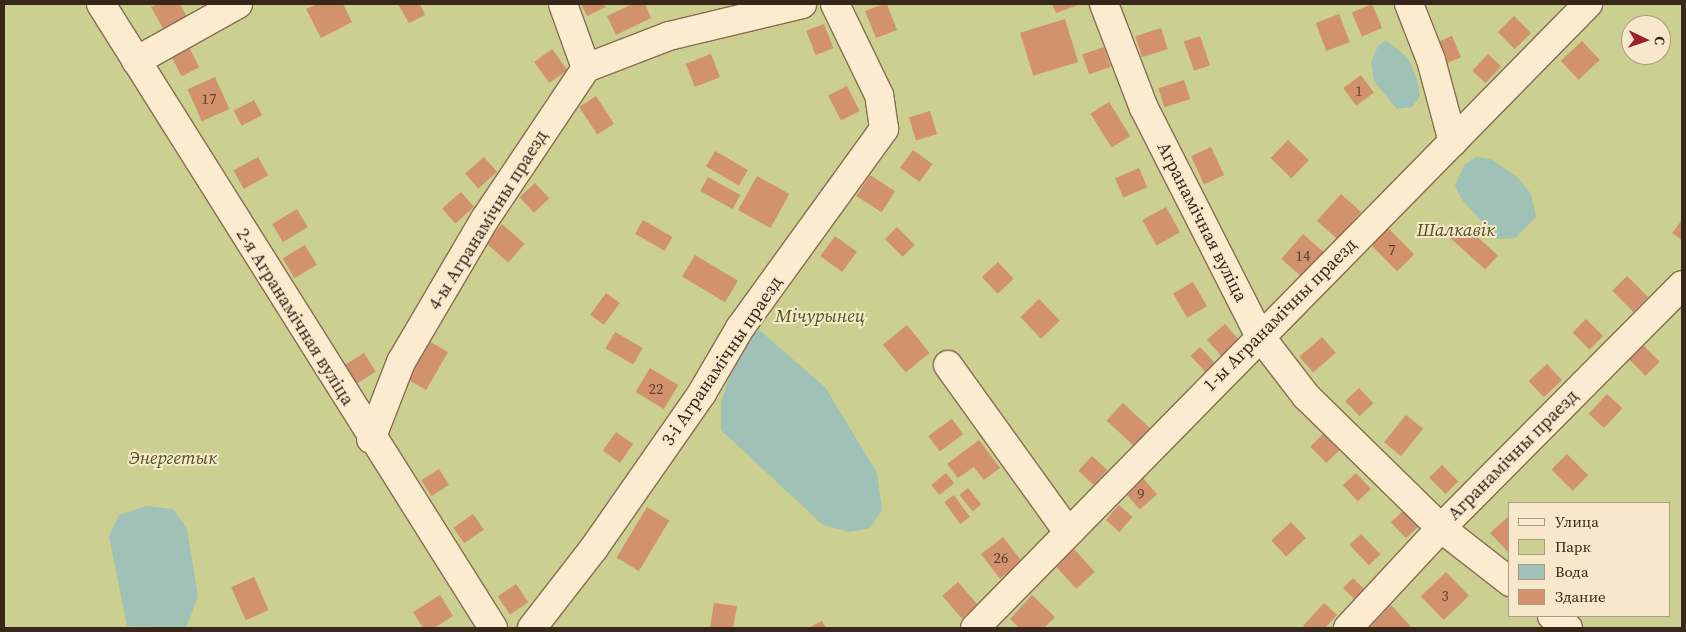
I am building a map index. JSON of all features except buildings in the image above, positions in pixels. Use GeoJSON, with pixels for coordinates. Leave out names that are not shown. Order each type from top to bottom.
{"type":"FeatureCollection","features":[{"type":"Feature","properties":{"kind":"lane","name":"2-я Агранамічная вуліца"},"geometry":{"type":"LineString","coordinates":[[101,4],[371,439],[493,628]]}},
{"type":"Feature","properties":{"kind":"lane"},"geometry":{"type":"LineString","coordinates":[[136,61],[238,4]]}},
{"type":"Feature","properties":{"kind":"lane"},"geometry":{"type":"LineString","coordinates":[[563,4],[586,68],[669,36],[802,4]]}},
{"type":"Feature","properties":{"kind":"lane","name":"3-і Агранамічны праезд"},"geometry":{"type":"LineString","coordinates":[[532,628],[605,532],[702,393],[740,328],[884,129],[879,95],[836,4]]}},
{"type":"Feature","properties":{"kind":"lane","name":"Агранамічная вуліца"},"geometry":{"type":"LineString","coordinates":[[1104,4],[1144,108],[1259,335],[1306,396],[1441,528],[1508,580]]}},
{"type":"Feature","properties":{"kind":"lane"},"geometry":{"type":"LineString","coordinates":[[1409,4],[1431,60],[1453,142]]}},
{"type":"Feature","properties":{"kind":"lane","name":"1-ы Агранамічны праезд"},"geometry":{"type":"LineString","coordinates":[[975,628],[1259,335],[1453,142],[1588,4]]}},
{"type":"Feature","properties":{"kind":"lane","name":"4-ы Агранамічны праезд"},"geometry":{"type":"LineString","coordinates":[[371,439],[406,353],[485,219],[586,68]]}},
{"type":"Feature","properties":{"kind":"lane","name":"Агранамічны праезд"},"geometry":{"type":"LineString","coordinates":[[1348,628],[1441,528],[1682,285]]}},
{"type":"Feature","properties":{"kind":"lane"},"geometry":{"type":"LineString","coordinates":[[948,365],[1068,532]]}},
{"type":"Feature","properties":{"kind":"lane"},"geometry":{"type":"LineString","coordinates":[[1553,617],[1568,628]]}},
{"type":"Feature","properties":{"kind":"green space","name":"Мічурынец"},"geometry":{"type":"Polygon","coordinates":[[[4,4],[1682,4],[1682,628],[4,628],[4,4]]]}},
{"type":"Feature","properties":{"kind":"water"},"geometry":{"type":"Polygon","coordinates":[[[1386,40],[1408,58],[1417,79],[1420,96],[1412,107],[1397,109],[1374,81],[1371,62],[1378,46],[1386,40]]]}},
{"type":"Feature","properties":{"kind":"water"},"geometry":{"type":"Polygon","coordinates":[[[1476,157],[1491,159],[1517,177],[1531,194],[1536,217],[1515,238],[1498,239],[1462,200],[1455,186],[1465,164],[1476,157]]]}},
{"type":"Feature","properties":{"kind":"water"},"geometry":{"type":"Polygon","coordinates":[[[759,330],[825,387],[877,473],[882,510],[870,528],[850,532],[823,525],[721,430],[721,402],[740,345],[759,330]]]}},
{"type":"Feature","properties":{"kind":"water"},"geometry":{"type":"Polygon","coordinates":[[[147,506],[173,509],[187,529],[198,596],[187,626],[182,628],[127,626],[109,536],[119,515],[147,506]]]}},
{"type":"Feature","properties":{"kind":"park label","name":"Шалкавік"},"geometry":{"type":"Point","coordinates":[1456,230]}},
{"type":"Feature","properties":{"kind":"park label","name":"Энергетык"},"geometry":{"type":"Point","coordinates":[173,458]}}]}
